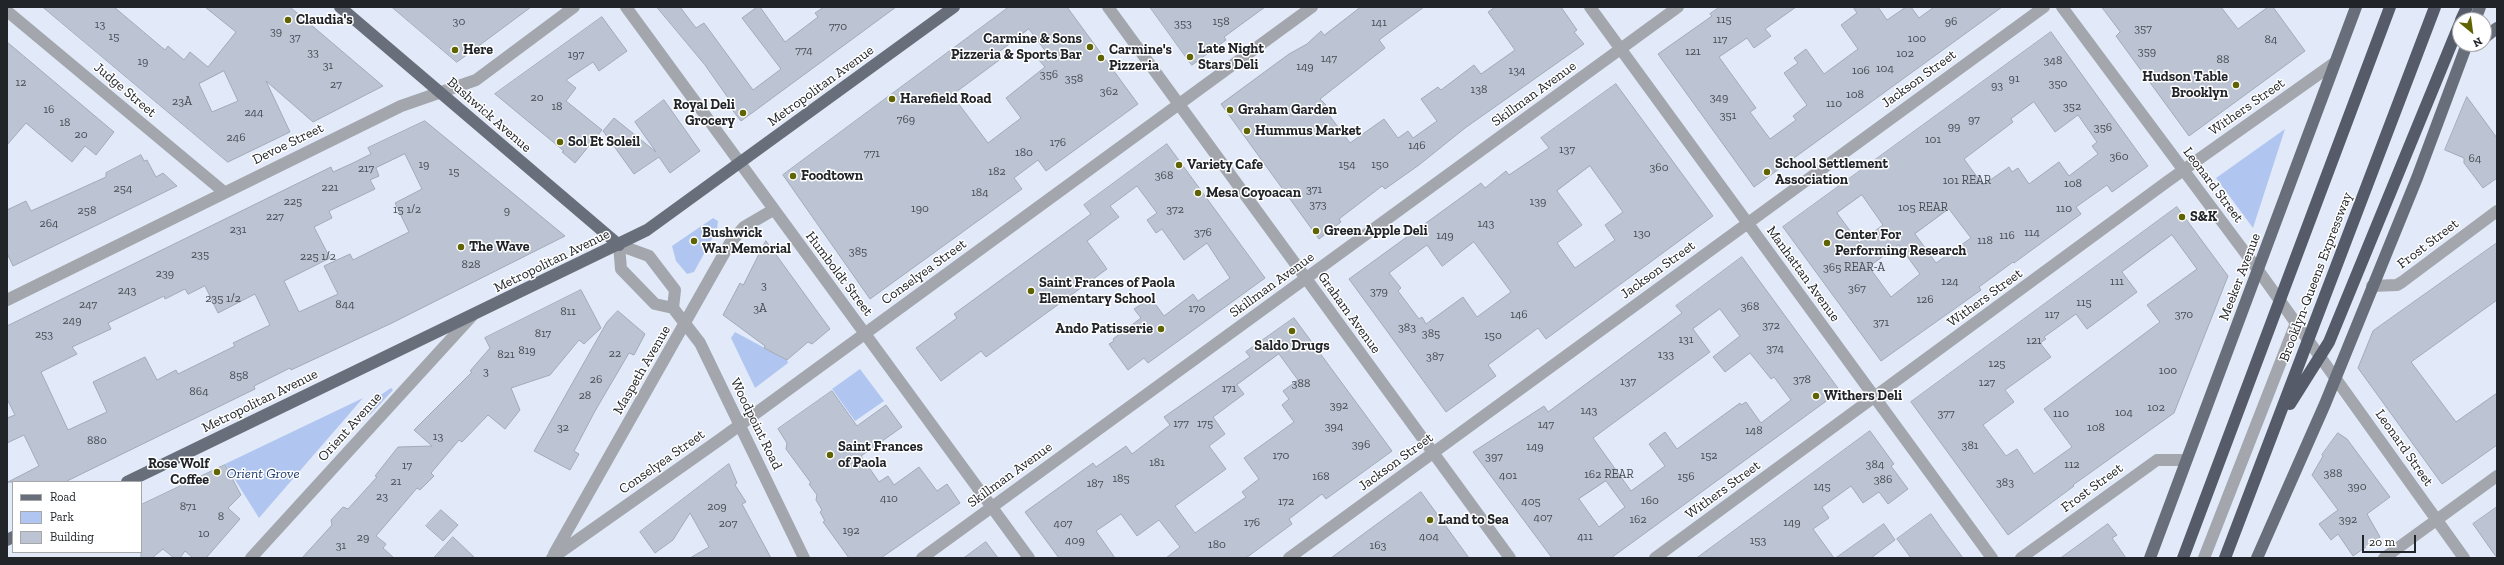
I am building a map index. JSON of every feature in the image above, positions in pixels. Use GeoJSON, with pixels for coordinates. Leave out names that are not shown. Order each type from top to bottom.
{"type":"FeatureCollection","features":[{"type":"Feature","properties":{"kind":"highway","name":"Brooklyn-Queens Expressway"},"geometry":{"type":"LineString","coordinates":[[2183,558],[2390,7]]}},
{"type":"Feature","properties":{"kind":"highway","name":"Brooklyn-Queens Expressway"},"geometry":{"type":"LineString","coordinates":[[2225,558],[2435,7]]}},
{"type":"Feature","properties":{"kind":"highway"},"geometry":{"type":"LineString","coordinates":[[2276,427],[2329,342],[2452,42]]}},
{"type":"Feature","properties":{"kind":"main road","name":"Bushwick Avenue"},"geometry":{"type":"LineString","coordinates":[[340,7],[619,245]]}},
{"type":"Feature","properties":{"kind":"main road","name":"Metropolitan Avenue"},"geometry":{"type":"LineString","coordinates":[[130,481],[619,245],[647,230],[740,164],[954,7]]}},
{"type":"Feature","properties":{"kind":"main road","name":"Meeker Avenue"},"geometry":{"type":"LineString","coordinates":[[2150,558],[2258,270],[2333,64],[2356,7]]}},
{"type":"Feature","properties":{"kind":"main road"},"geometry":{"type":"LineString","coordinates":[[2257,558],[2324,404],[2334,376],[2417,178],[2464,52]]}},
{"type":"Feature","properties":{"kind":"street","name":"Devoe Street"},"geometry":{"type":"LineString","coordinates":[[7,300],[401,106],[476,80],[574,7]]}},
{"type":"Feature","properties":{"kind":"street","name":"Humboldt Street"},"geometry":{"type":"LineString","coordinates":[[626,7],[1029,558]]}},
{"type":"Feature","properties":{"kind":"street","name":"Graham Avenue"},"geometry":{"type":"LineString","coordinates":[[1108,7],[1510,558]]}},
{"type":"Feature","properties":{"kind":"street","name":"Conselyea Street"},"geometry":{"type":"LineString","coordinates":[[552,558],[741,424],[1312,7]]}},
{"type":"Feature","properties":{"kind":"street","name":"Manhattan Avenue"},"geometry":{"type":"LineString","coordinates":[[1590,7],[1992,558]]}},
{"type":"Feature","properties":{"kind":"street","name":"Skillman Avenue"},"geometry":{"type":"LineString","coordinates":[[922,558],[1678,7]]}},
{"type":"Feature","properties":{"kind":"street","name":"Jackson Street"},"geometry":{"type":"LineString","coordinates":[[1289,558],[2044,7]]}},
{"type":"Feature","properties":{"kind":"street","name":"Leonard Street"},"geometry":{"type":"LineString","coordinates":[[2062,7],[2182,171],[2258,270],[2464,558]]}},
{"type":"Feature","properties":{"kind":"street","name":"Judge Street"},"geometry":{"type":"LineString","coordinates":[[7,11],[224,192]]}},
{"type":"Feature","properties":{"kind":"street","name":"Withers Street"},"geometry":{"type":"LineString","coordinates":[[1655,558],[1875,398],[2182,171],[2333,64]]}},
{"type":"Feature","properties":{"kind":"street","name":"Maspeth Avenue"},"geometry":{"type":"LineString","coordinates":[[552,558],[730,243],[744,227],[773,210]]}},
{"type":"Feature","properties":{"kind":"street","name":"Frost Street"},"geometry":{"type":"LineString","coordinates":[[2372,286],[2397,285],[2497,211]]}},
{"type":"Feature","properties":{"kind":"street"},"geometry":{"type":"LineString","coordinates":[[619,245],[650,256],[675,290],[673,308],[655,304],[621,269],[619,245]]}},
{"type":"Feature","properties":{"kind":"street","name":"Woodpoint Road"},"geometry":{"type":"LineString","coordinates":[[673,308],[700,343],[741,424],[804,558]]}},
{"type":"Feature","properties":{"kind":"street","name":"Orient Avenue"},"geometry":{"type":"LineString","coordinates":[[251,558],[472,316]]}},
{"type":"Feature","properties":{"kind":"street"},"geometry":{"type":"LineString","coordinates":[[2204,558],[2296,323]]}},
{"type":"Feature","properties":{"kind":"street","name":"Frost Street"},"geometry":{"type":"LineString","coordinates":[[2021,558],[2157,460],[2186,460]]}},
{"type":"Feature","properties":{"kind":"street"},"geometry":{"type":"LineString","coordinates":[[2384,558],[2497,476]]}},
{"type":"Feature","properties":{"kind":"green space"},"geometry":{"type":"Polygon","coordinates":[[[2285,129],[2253,228],[2216,178],[2285,129]]]}},
{"type":"Feature","properties":{"kind":"green space"},"geometry":{"type":"Polygon","coordinates":[[[713,218],[718,221],[717,230],[694,272],[687,274],[676,261],[672,246],[713,218]]]}},
{"type":"Feature","properties":{"kind":"green space"},"geometry":{"type":"Polygon","coordinates":[[[735,332],[787,360],[788,363],[755,388],[731,338],[735,332]]]}},
{"type":"Feature","properties":{"kind":"green space"},"geometry":{"type":"Polygon","coordinates":[[[860,369],[884,401],[855,421],[832,389],[860,369]]]}},
{"type":"Feature","properties":{"kind":"green space"},"geometry":{"type":"Polygon","coordinates":[[[391,388],[393,390],[370,415],[362,416],[373,400],[391,388]]]}},
{"type":"Feature","properties":{"kind":"green space","name":"Orient Grove"},"geometry":{"type":"Polygon","coordinates":[[[363,398],[259,518],[225,464],[363,398]]]}},
{"type":"Feature","properties":{"kind":"building"},"geometry":{"type":"Polygon","coordinates":[[[43,7],[114,7],[165,50],[168,46],[184,60],[190,52],[208,67],[236,32],[205,7],[290,7],[383,86],[313,122],[266,81],[290,132],[228,162],[43,7]],[[224,71],[199,84],[212,112],[238,101],[224,71]]]}},
{"type":"Feature","properties":{"kind":"building"},"geometry":{"type":"Polygon","coordinates":[[[392,7],[531,7],[457,62],[392,7]]]}},
{"type":"Feature","properties":{"kind":"building"},"geometry":{"type":"Polygon","coordinates":[[[657,7],[680,7],[696,28],[704,23],[753,90],[781,69],[742,18],[757,7],[760,7],[785,42],[818,17],[815,13],[824,7],[896,7],[741,121],[730,107],[733,105],[705,65],[657,7]]]}},
{"type":"Feature","properties":{"kind":"building"},"geometry":{"type":"Polygon","coordinates":[[[1009,7],[1067,7],[1138,104],[1046,171],[1038,160],[1014,178],[1022,189],[870,299],[783,175],[1009,7]],[[1029,29],[998,53],[1002,58],[952,95],[988,143],[1021,118],[1006,98],[1045,67],[1038,59],[1047,53],[1029,29]]]}},
{"type":"Feature","properties":{"kind":"building"},"geometry":{"type":"Polygon","coordinates":[[[1150,7],[1265,7],[1224,37],[1226,40],[1192,65],[1150,7]]]}},
{"type":"Feature","properties":{"kind":"building"},"geometry":{"type":"Polygon","coordinates":[[[1361,7],[1424,7],[1379,40],[1385,48],[1320,99],[1326,105],[1323,107],[1350,143],[1384,119],[1398,138],[1408,131],[1413,138],[1437,121],[1421,99],[1438,87],[1441,90],[1474,65],[1481,74],[1515,50],[1488,12],[1495,7],[1561,7],[1577,30],[1574,32],[1584,44],[1465,128],[1419,165],[1385,189],[1382,186],[1339,219],[1341,222],[1319,239],[1221,104],[1289,54],[1307,44],[1321,31],[1324,35],[1361,7]]]}},
{"type":"Feature","properties":{"kind":"building"},"geometry":{"type":"Polygon","coordinates":[[[1720,7],[1796,7],[1765,29],[1771,36],[1754,48],[1747,38],[1719,57],[1756,108],[1750,112],[1770,139],[1796,120],[1793,116],[1807,105],[1784,73],[1798,63],[1794,58],[1806,49],[1824,74],[1858,49],[1841,25],[1857,13],[1853,7],[1878,7],[1887,20],[1906,7],[1911,7],[1919,18],[1934,7],[2002,7],[1754,187],[1658,54],[1712,16],[1710,14],[1720,7]]]}},
{"type":"Feature","properties":{"kind":"building"},"geometry":{"type":"Polygon","coordinates":[[[2102,7],[2221,7],[2238,29],[2268,7],[2273,7],[2305,51],[2189,136],[2116,36],[2120,32],[2102,7]]]}},
{"type":"Feature","properties":{"kind":"building"},"geometry":{"type":"Polygon","coordinates":[[[602,17],[627,51],[599,71],[593,62],[566,80],[576,88],[566,101],[602,130],[575,163],[562,152],[564,151],[495,94],[602,17]]]}},
{"type":"Feature","properties":{"kind":"building"},"geometry":{"type":"Polygon","coordinates":[[[2051,32],[2148,166],[2112,192],[2107,185],[2076,207],[2081,214],[1979,287],[1981,290],[1881,361],[1783,227],[2051,32]],[[2034,102],[2011,119],[2013,122],[1964,159],[1983,185],[2009,167],[2012,172],[2018,168],[2029,184],[2059,162],[2069,176],[2098,154],[2092,146],[2097,142],[2078,115],[2055,132],[2034,102]],[[1862,195],[1837,213],[1859,243],[1883,225],[1862,195]],[[1949,209],[1915,234],[1936,263],[1971,238],[1949,209]],[[1899,245],[1869,267],[1891,297],[1920,274],[1899,245]]]}},
{"type":"Feature","properties":{"kind":"building"},"geometry":{"type":"Polygon","coordinates":[[[7,42],[114,132],[96,155],[85,146],[72,162],[26,123],[7,145],[7,42]]]}},
{"type":"Feature","properties":{"kind":"building"},"geometry":{"type":"Polygon","coordinates":[[[1616,84],[1713,216],[1546,339],[1538,328],[1488,365],[1496,376],[1446,412],[1349,279],[1481,183],[1485,188],[1506,171],[1509,175],[1549,148],[1541,138],[1616,84]],[[1590,166],[1557,191],[1582,225],[1557,243],[1575,268],[1615,240],[1605,225],[1623,212],[1590,166]],[[1474,242],[1442,266],[1427,245],[1389,273],[1401,288],[1398,291],[1419,319],[1422,317],[1426,324],[1463,297],[1477,317],[1511,292],[1474,242]]]}},
{"type":"Feature","properties":{"kind":"building"},"geometry":{"type":"Polygon","coordinates":[[[2467,97],[2497,138],[2497,178],[2483,188],[2464,163],[2464,158],[2445,150],[2467,97]]]}},
{"type":"Feature","properties":{"kind":"building"},"geometry":{"type":"Polygon","coordinates":[[[664,100],[700,151],[670,173],[659,157],[634,174],[603,131],[614,118],[656,152],[635,122],[664,100]]]}},
{"type":"Feature","properties":{"kind":"building"},"geometry":{"type":"Polygon","coordinates":[[[425,121],[565,236],[392,323],[291,370],[290,368],[254,386],[255,389],[67,481],[8,482],[39,466],[24,435],[7,443],[7,418],[15,415],[7,399],[7,326],[331,167],[333,172],[371,154],[368,148],[425,121]],[[405,154],[376,168],[379,176],[370,180],[375,189],[329,211],[332,218],[314,227],[330,258],[284,281],[299,312],[338,294],[324,266],[350,254],[353,260],[409,232],[395,203],[422,189],[405,154]],[[205,286],[188,294],[185,289],[165,299],[164,296],[108,323],[111,329],[72,347],[77,354],[41,372],[68,430],[107,412],[93,382],[145,357],[157,380],[176,370],[178,374],[235,346],[233,343],[270,325],[255,294],[218,313],[205,286]]]}},
{"type":"Feature","properties":{"kind":"building"},"geometry":{"type":"Polygon","coordinates":[[[1167,144],[1265,278],[1148,363],[1144,358],[1128,370],[1109,344],[1114,341],[1113,339],[1141,318],[1134,309],[1151,298],[1164,316],[1193,294],[1198,301],[1230,278],[1207,243],[1184,260],[1162,229],[1156,233],[1147,220],[1157,213],[1137,186],[1110,206],[1119,217],[1087,241],[1107,269],[986,357],[981,351],[941,381],[916,348],[957,318],[954,314],[1091,214],[1084,205],[1167,144]]]}},
{"type":"Feature","properties":{"kind":"building"},"geometry":{"type":"Polygon","coordinates":[[[141,155],[144,161],[147,160],[156,177],[163,173],[177,186],[13,266],[7,253],[7,210],[26,201],[31,211],[106,177],[106,173],[141,155]]]}},
{"type":"Feature","properties":{"kind":"building"},"geometry":{"type":"Polygon","coordinates":[[[2177,207],[2228,276],[2174,413],[2073,485],[2074,486],[2008,535],[1911,402],[2177,207]],[[2172,235],[2122,272],[2137,292],[2087,329],[2076,314],[2044,337],[2046,339],[2040,343],[2051,357],[2005,390],[2014,402],[1983,425],[2006,456],[2017,449],[2034,474],[2072,447],[2044,409],[2160,322],[2147,305],[2197,269],[2172,235]]]}},
{"type":"Feature","properties":{"kind":"building"},"geometry":{"type":"Polygon","coordinates":[[[766,241],[830,329],[812,344],[808,342],[787,360],[764,348],[765,346],[723,315],[740,283],[743,285],[766,241]]]}},
{"type":"Feature","properties":{"kind":"building"},"geometry":{"type":"Polygon","coordinates":[[[2497,243],[2497,300],[2411,362],[2456,422],[2497,393],[2497,445],[2442,484],[2358,368],[2373,331],[2497,243]]]}},
{"type":"Feature","properties":{"kind":"building"},"geometry":{"type":"Polygon","coordinates":[[[1742,257],[1840,391],[1611,558],[1552,558],[1473,452],[1544,406],[1548,412],[1682,313],[1676,306],[1742,257]],[[1720,309],[1693,329],[1710,352],[1593,438],[1631,491],[1665,466],[1649,444],[1665,432],[1677,449],[1740,403],[1741,405],[1746,402],[1761,423],[1791,400],[1774,377],[1771,379],[1750,353],[1725,372],[1713,357],[1740,336],[1720,309]],[[1606,481],[1579,499],[1599,527],[1625,507],[1606,481]]]}},
{"type":"Feature","properties":{"kind":"building"},"geometry":{"type":"Polygon","coordinates":[[[581,290],[601,328],[584,344],[579,340],[550,375],[511,388],[520,410],[505,429],[488,415],[462,442],[459,440],[431,473],[434,476],[420,490],[417,488],[376,536],[386,544],[383,548],[394,558],[302,558],[332,525],[331,520],[343,507],[348,509],[377,477],[375,476],[398,447],[432,446],[414,430],[472,372],[470,371],[490,348],[485,338],[581,290]]]}},
{"type":"Feature","properties":{"kind":"building"},"geometry":{"type":"Polygon","coordinates":[[[618,311],[645,334],[634,355],[629,353],[595,411],[574,451],[579,454],[570,470],[534,451],[607,322],[618,311]]]}},
{"type":"Feature","properties":{"kind":"building"},"geometry":{"type":"Polygon","coordinates":[[[1294,318],[1392,451],[1326,499],[1322,494],[1289,519],[1292,524],[1246,558],[1166,558],[1180,547],[1159,520],[1137,536],[1121,514],[1096,531],[1115,558],[1059,558],[1025,512],[1093,463],[1096,467],[1126,446],[1132,454],[1170,425],[1164,417],[1250,357],[1246,352],[1294,318]],[[1279,354],[1237,385],[1244,394],[1213,417],[1225,434],[1209,446],[1226,469],[1175,506],[1195,533],[1246,497],[1242,492],[1259,479],[1244,458],[1294,422],[1282,405],[1289,399],[1283,391],[1298,380],[1279,354]]]}},
{"type":"Feature","properties":{"kind":"building"},"geometry":{"type":"Polygon","coordinates":[[[832,391],[857,426],[886,405],[902,427],[861,456],[879,482],[888,476],[894,485],[919,467],[937,491],[947,484],[960,503],[881,558],[849,558],[823,522],[825,521],[820,512],[822,510],[816,500],[817,495],[809,484],[811,483],[786,449],[787,443],[778,429],[832,391]]]}},
{"type":"Feature","properties":{"kind":"building"},"geometry":{"type":"Polygon","coordinates":[[[1870,431],[1894,464],[1891,466],[1908,489],[1888,504],[1879,492],[1863,503],[1851,486],[1822,507],[1829,518],[1813,529],[1834,558],[1697,558],[1870,431]]]}},
{"type":"Feature","properties":{"kind":"building"},"geometry":{"type":"Polygon","coordinates":[[[2338,433],[2347,439],[2390,497],[2367,514],[2380,537],[2353,556],[2338,534],[2331,540],[2319,524],[2338,510],[2312,475],[2323,456],[2322,455],[2338,433]]]}},
{"type":"Feature","properties":{"kind":"building"},"geometry":{"type":"Polygon","coordinates":[[[729,464],[737,483],[735,485],[746,502],[742,504],[771,558],[690,558],[709,547],[690,513],[673,540],[655,553],[640,532],[729,464]]]}},
{"type":"Feature","properties":{"kind":"building"},"geometry":{"type":"Polygon","coordinates":[[[225,465],[241,495],[228,508],[240,519],[206,558],[193,558],[185,551],[180,558],[174,558],[163,549],[152,558],[141,558],[142,505],[225,465]]]}},
{"type":"Feature","properties":{"kind":"building"},"geometry":{"type":"Polygon","coordinates":[[[1421,492],[1469,558],[1331,558],[1362,535],[1421,492]]]}},
{"type":"Feature","properties":{"kind":"building"},"geometry":{"type":"Polygon","coordinates":[[[2497,507],[2497,558],[2473,524],[2497,507]]]}},
{"type":"Feature","properties":{"kind":"building"},"geometry":{"type":"Polygon","coordinates":[[[441,510],[458,525],[443,541],[426,526],[441,510]]]}},
{"type":"Feature","properties":{"kind":"building"},"geometry":{"type":"Polygon","coordinates":[[[1931,514],[1963,558],[1911,558],[1897,539],[1931,514]]]}},
{"type":"Feature","properties":{"kind":"building"},"geometry":{"type":"Polygon","coordinates":[[[1884,524],[1895,540],[1871,558],[1836,558],[1884,524]]]}},
{"type":"Feature","properties":{"kind":"building"},"geometry":{"type":"Polygon","coordinates":[[[2108,524],[2117,535],[2112,538],[2126,558],[2061,558],[2108,524]]]}},
{"type":"Feature","properties":{"kind":"building"},"geometry":{"type":"Polygon","coordinates":[[[453,537],[475,558],[434,558],[453,537]]]}},
{"type":"Feature","properties":{"kind":"building"},"geometry":{"type":"Polygon","coordinates":[[[986,542],[998,558],[964,558],[986,542]]]}},
{"type":"Feature","properties":{"kind":"place","name":"Claudia's"},"geometry":{"type":"Point","coordinates":[288,20]}},
{"type":"Feature","properties":{"kind":"place","name":"Carmine & Sons Pizzeria & Sports Bar"},"geometry":{"type":"Point","coordinates":[1090,47]}},
{"type":"Feature","properties":{"kind":"place","name":"Here"},"geometry":{"type":"Point","coordinates":[455,50]}},
{"type":"Feature","properties":{"kind":"place","name":"Late Night Stars Deli"},"geometry":{"type":"Point","coordinates":[1190,57]}},
{"type":"Feature","properties":{"kind":"place","name":"Carmine's Pizzeria"},"geometry":{"type":"Point","coordinates":[1101,58]}},
{"type":"Feature","properties":{"kind":"place","name":"Hudson Table Brooklyn"},"geometry":{"type":"Point","coordinates":[2236,85]}},
{"type":"Feature","properties":{"kind":"place","name":"Harefield Road"},"geometry":{"type":"Point","coordinates":[892,99]}},
{"type":"Feature","properties":{"kind":"place","name":"Graham Garden"},"geometry":{"type":"Point","coordinates":[1230,110]}},
{"type":"Feature","properties":{"kind":"place","name":"Royal Deli Grocery"},"geometry":{"type":"Point","coordinates":[743,113]}},
{"type":"Feature","properties":{"kind":"place","name":"Hummus Market"},"geometry":{"type":"Point","coordinates":[1247,131]}},
{"type":"Feature","properties":{"kind":"place","name":"Sol Et Soleil"},"geometry":{"type":"Point","coordinates":[560,142]}},
{"type":"Feature","properties":{"kind":"place","name":"Variety Cafe"},"geometry":{"type":"Point","coordinates":[1179,165]}},
{"type":"Feature","properties":{"kind":"place","name":"School Settlement Association"},"geometry":{"type":"Point","coordinates":[1767,172]}},
{"type":"Feature","properties":{"kind":"place","name":"Foodtown"},"geometry":{"type":"Point","coordinates":[793,176]}},
{"type":"Feature","properties":{"kind":"place","name":"Mesa Coyoacan"},"geometry":{"type":"Point","coordinates":[1198,193]}},
{"type":"Feature","properties":{"kind":"place","name":"S&K"},"geometry":{"type":"Point","coordinates":[2182,217]}},
{"type":"Feature","properties":{"kind":"place","name":"Green Apple Deli"},"geometry":{"type":"Point","coordinates":[1316,231]}},
{"type":"Feature","properties":{"kind":"place","name":"Bushwick War Memorial"},"geometry":{"type":"Point","coordinates":[694,241]}},
{"type":"Feature","properties":{"kind":"place","name":"Center For Performing Research"},"geometry":{"type":"Point","coordinates":[1827,243]}},
{"type":"Feature","properties":{"kind":"place","name":"The Wave"},"geometry":{"type":"Point","coordinates":[461,247]}},
{"type":"Feature","properties":{"kind":"place","name":"Saint Frances of Paola Elementary School"},"geometry":{"type":"Point","coordinates":[1031,291]}},
{"type":"Feature","properties":{"kind":"place","name":"Ando Patisserie"},"geometry":{"type":"Point","coordinates":[1161,329]}},
{"type":"Feature","properties":{"kind":"place","name":"Saldo Drugs"},"geometry":{"type":"Point","coordinates":[1292,331]}},
{"type":"Feature","properties":{"kind":"place","name":"Withers Deli"},"geometry":{"type":"Point","coordinates":[1816,396]}},
{"type":"Feature","properties":{"kind":"place","name":"Saint Frances of Paola"},"geometry":{"type":"Point","coordinates":[830,455]}},
{"type":"Feature","properties":{"kind":"place","name":"Rose Wolf Coffee"},"geometry":{"type":"Point","coordinates":[217,472]}},
{"type":"Feature","properties":{"kind":"place","name":"Land to Sea"},"geometry":{"type":"Point","coordinates":[1430,520]}}]}
